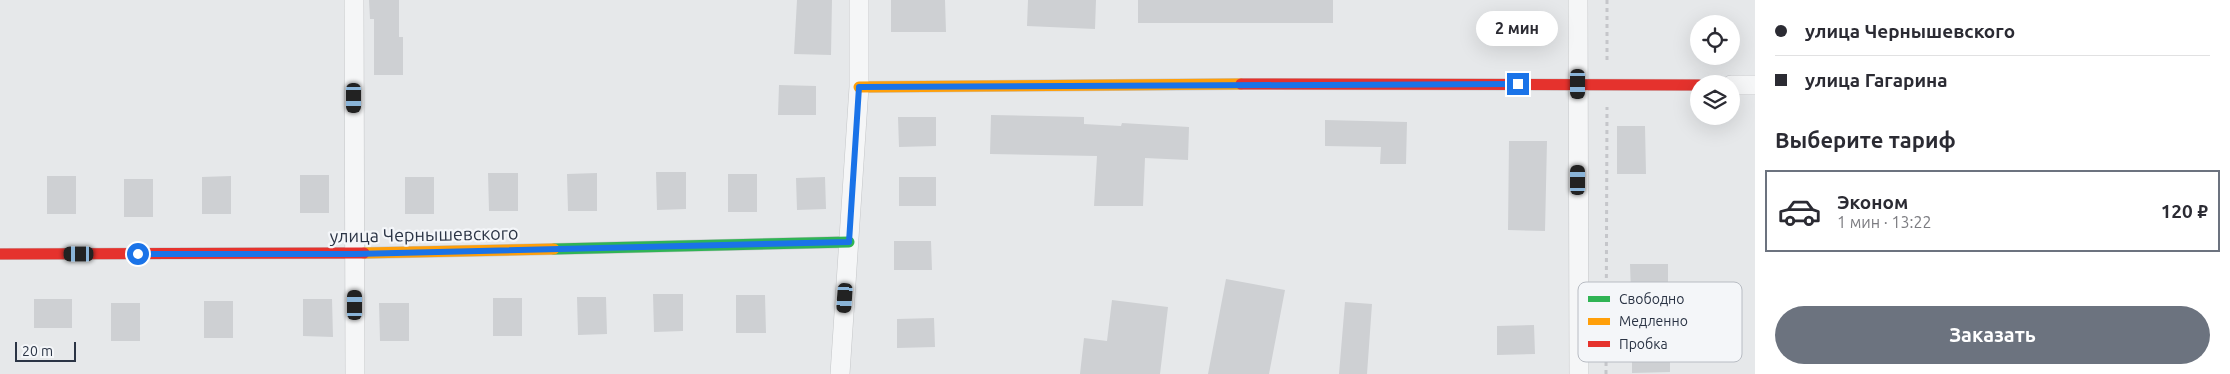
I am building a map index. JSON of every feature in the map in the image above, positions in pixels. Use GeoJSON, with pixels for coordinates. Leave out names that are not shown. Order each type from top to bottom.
{"type":"FeatureCollection","features":[{"type":"Feature","properties":{"kind":"street"},"geometry":{"type":"LineString","coordinates":[[354,0],[355,374]]}},
{"type":"Feature","properties":{"kind":"street"},"geometry":{"type":"LineString","coordinates":[[840,374],[859,87],[859,0]]}},
{"type":"Feature","properties":{"kind":"street"},"geometry":{"type":"LineString","coordinates":[[1578,0],[1579,282]]}},
{"type":"Feature","properties":{"kind":"street"},"geometry":{"type":"LineString","coordinates":[[859,87],[1690,85]]}},
{"type":"Feature","properties":{"kind":"street"},"geometry":{"type":"LineString","coordinates":[[1740,85],[1755,85]]}},
{"type":"Feature","properties":{"kind":"street","name":"улица Чернышевского"},"geometry":{"type":"LineString","coordinates":[[0,254],[355,254],[849,242]]}},
{"type":"Feature","properties":{"kind":"path"},"geometry":{"type":"LineString","coordinates":[[1607,0],[1607,282]]}},
{"type":"Feature","properties":{"kind":"building"},"geometry":{"type":"Polygon","coordinates":[[[369,0],[399,0],[399,37],[403,37],[403,75],[374,75],[374,19],[370,19],[369,0]]]}},
{"type":"Feature","properties":{"kind":"building"},"geometry":{"type":"Polygon","coordinates":[[[797,0],[832,0],[831,55],[794,54],[797,0]]]}},
{"type":"Feature","properties":{"kind":"building"},"geometry":{"type":"Polygon","coordinates":[[[891,0],[945,0],[946,32],[891,32],[891,0]]]}},
{"type":"Feature","properties":{"kind":"building"},"geometry":{"type":"Polygon","coordinates":[[[1028,0],[1096,0],[1095,29],[1027,26],[1028,0]]]}},
{"type":"Feature","properties":{"kind":"building"},"geometry":{"type":"Polygon","coordinates":[[[1138,0],[1333,0],[1333,23],[1138,23],[1138,0]]]}},
{"type":"Feature","properties":{"kind":"building"},"geometry":{"type":"Polygon","coordinates":[[[779,85],[816,86],[816,115],[778,115],[779,85]]]}},
{"type":"Feature","properties":{"kind":"building"},"geometry":{"type":"Polygon","coordinates":[[[991,115],[1084,117],[1084,124],[1121,126],[1122,123],[1189,127],[1188,160],[1145,158],[1143,206],[1094,206],[1097,156],[990,154],[991,115]]]}},
{"type":"Feature","properties":{"kind":"building"},"geometry":{"type":"Polygon","coordinates":[[[898,117],[936,117],[936,146],[899,147],[898,117]]]}},
{"type":"Feature","properties":{"kind":"building"},"geometry":{"type":"Polygon","coordinates":[[[1325,120],[1407,122],[1406,164],[1380,164],[1381,147],[1325,146],[1325,120]]]}},
{"type":"Feature","properties":{"kind":"building"},"geometry":{"type":"Polygon","coordinates":[[[1617,126],[1645,126],[1646,174],[1617,174],[1617,126]]]}},
{"type":"Feature","properties":{"kind":"building"},"geometry":{"type":"Polygon","coordinates":[[[1509,141],[1547,141],[1545,231],[1508,230],[1509,141]]]}},
{"type":"Feature","properties":{"kind":"building"},"geometry":{"type":"Polygon","coordinates":[[[656,172],[686,172],[686,209],[657,210],[656,172]]]}},
{"type":"Feature","properties":{"kind":"building"},"geometry":{"type":"Polygon","coordinates":[[[488,173],[518,173],[518,211],[489,211],[488,173]]]}},
{"type":"Feature","properties":{"kind":"building"},"geometry":{"type":"Polygon","coordinates":[[[597,173],[597,211],[568,211],[567,174],[597,173]]]}},
{"type":"Feature","properties":{"kind":"building"},"geometry":{"type":"Polygon","coordinates":[[[728,174],[757,174],[757,212],[728,212],[728,174]]]}},
{"type":"Feature","properties":{"kind":"building"},"geometry":{"type":"Polygon","coordinates":[[[300,175],[329,175],[329,213],[300,213],[300,175]]]}},
{"type":"Feature","properties":{"kind":"building"},"geometry":{"type":"Polygon","coordinates":[[[47,176],[76,176],[76,214],[47,214],[47,176]]]}},
{"type":"Feature","properties":{"kind":"building"},"geometry":{"type":"Polygon","coordinates":[[[231,176],[231,214],[202,214],[202,177],[231,176]]]}},
{"type":"Feature","properties":{"kind":"building"},"geometry":{"type":"Polygon","coordinates":[[[405,177],[434,177],[434,214],[405,214],[405,177]]]}},
{"type":"Feature","properties":{"kind":"building"},"geometry":{"type":"Polygon","coordinates":[[[825,177],[826,209],[797,210],[796,178],[825,177]]]}},
{"type":"Feature","properties":{"kind":"building"},"geometry":{"type":"Polygon","coordinates":[[[899,177],[936,177],[936,206],[899,206],[899,177]]]}},
{"type":"Feature","properties":{"kind":"building"},"geometry":{"type":"Polygon","coordinates":[[[124,179],[153,179],[153,217],[124,217],[124,179]]]}},
{"type":"Feature","properties":{"kind":"building"},"geometry":{"type":"Polygon","coordinates":[[[894,241],[931,241],[932,270],[894,270],[894,241]]]}},
{"type":"Feature","properties":{"kind":"building"},"geometry":{"type":"Polygon","coordinates":[[[1630,264],[1668,264],[1668,282],[1631,282],[1630,264]]]}},
{"type":"Feature","properties":{"kind":"building"},"geometry":{"type":"Polygon","coordinates":[[[1226,279],[1285,290],[1269,374],[1208,374],[1226,279]]]}},
{"type":"Feature","properties":{"kind":"building"},"geometry":{"type":"Polygon","coordinates":[[[653,294],[683,294],[683,331],[654,332],[653,294]]]}},
{"type":"Feature","properties":{"kind":"building"},"geometry":{"type":"Polygon","coordinates":[[[736,295],[765,295],[766,333],[736,333],[736,295]]]}},
{"type":"Feature","properties":{"kind":"building"},"geometry":{"type":"Polygon","coordinates":[[[577,297],[606,297],[607,334],[578,335],[577,297]]]}},
{"type":"Feature","properties":{"kind":"building"},"geometry":{"type":"Polygon","coordinates":[[[493,298],[522,298],[522,336],[493,336],[493,298]]]}},
{"type":"Feature","properties":{"kind":"building"},"geometry":{"type":"Polygon","coordinates":[[[34,299],[72,299],[72,328],[34,328],[34,299]]]}},
{"type":"Feature","properties":{"kind":"building"},"geometry":{"type":"Polygon","coordinates":[[[303,299],[332,299],[333,337],[303,336],[303,299]]]}},
{"type":"Feature","properties":{"kind":"building"},"geometry":{"type":"Polygon","coordinates":[[[1112,300],[1168,307],[1160,374],[1080,374],[1084,338],[1107,341],[1112,300]]]}},
{"type":"Feature","properties":{"kind":"building"},"geometry":{"type":"Polygon","coordinates":[[[204,301],[233,301],[233,338],[204,338],[204,301]]]}},
{"type":"Feature","properties":{"kind":"building"},"geometry":{"type":"Polygon","coordinates":[[[1345,302],[1372,304],[1367,374],[1339,374],[1345,302]]]}},
{"type":"Feature","properties":{"kind":"building"},"geometry":{"type":"Polygon","coordinates":[[[111,303],[140,303],[140,341],[111,341],[111,303]]]}},
{"type":"Feature","properties":{"kind":"building"},"geometry":{"type":"Polygon","coordinates":[[[379,303],[409,303],[409,341],[380,341],[379,303]]]}},
{"type":"Feature","properties":{"kind":"building"},"geometry":{"type":"Polygon","coordinates":[[[934,318],[935,347],[897,348],[897,319],[934,318]]]}},
{"type":"Feature","properties":{"kind":"building"},"geometry":{"type":"Polygon","coordinates":[[[1534,325],[1535,354],[1497,355],[1497,326],[1534,325]]]}},
{"type":"Feature","properties":{"kind":"building"},"geometry":{"type":"Polygon","coordinates":[[[1632,362],[1670,362],[1670,372],[1632,373],[1632,362]]]}},
{"type":"Feature","properties":{"kind":"traffic: fast"},"geometry":{"type":"LineString","coordinates":[[554,249],[849,242]]}},
{"type":"Feature","properties":{"kind":"traffic: slow"},"geometry":{"type":"LineString","coordinates":[[859,87],[1241,84]]}},
{"type":"Feature","properties":{"kind":"traffic: slow"},"geometry":{"type":"LineString","coordinates":[[364,253],[554,249]]}},
{"type":"Feature","properties":{"kind":"traffic: jam"},"geometry":{"type":"LineString","coordinates":[[1241,84],[1690,85]]}},
{"type":"Feature","properties":{"kind":"traffic: jam"},"geometry":{"type":"LineString","coordinates":[[0,254],[364,253]]}},
{"type":"Feature","properties":{"kind":"route"},"geometry":{"type":"LineString","coordinates":[[138,254],[355,254],[849,242],[859,87],[1518,84]]}}]}
